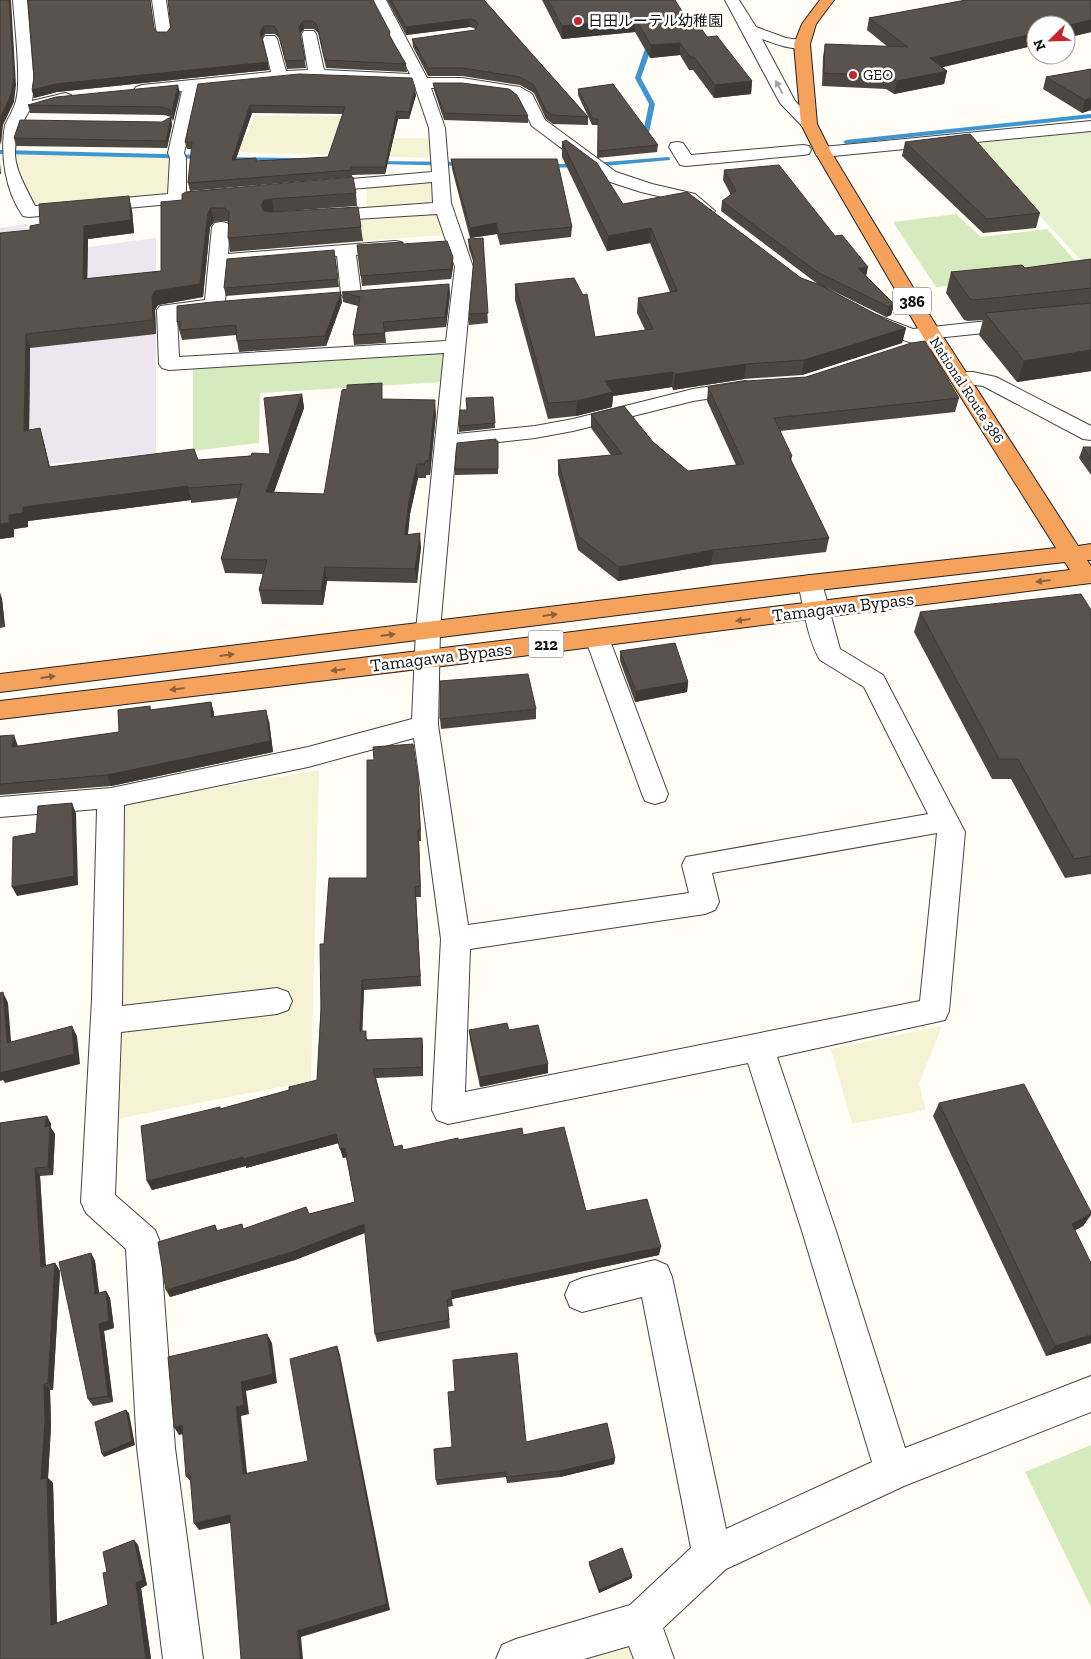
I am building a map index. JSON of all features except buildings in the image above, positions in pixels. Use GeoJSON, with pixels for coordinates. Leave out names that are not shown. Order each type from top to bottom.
{"type":"FeatureCollection","features":[{"type":"Feature","properties":{"kind":"highway","name":"National Route 386"},"geometry":{"type":"LineString","coordinates":[[827,0],[810,24],[802,44],[809,124],[922,341],[960,378],[1082,553],[1089,578]]}},
{"type":"Feature","properties":{"kind":"highway","name":"Tamagawa Bypass"},"geometry":{"type":"LineString","coordinates":[[0,683],[810,583],[1082,553]]}},
{"type":"Feature","properties":{"kind":"highway","name":"Tamagawa Bypass"},"geometry":{"type":"LineString","coordinates":[[0,710],[1089,578]]}},
{"type":"Feature","properties":{"kind":"street"},"geometry":{"type":"LineString","coordinates":[[20,0],[26,85],[13,120],[6,152],[6,179],[29,212],[235,194]]}},
{"type":"Feature","properties":{"kind":"street"},"geometry":{"type":"LineString","coordinates":[[159,0],[164,35]]}},
{"type":"Feature","properties":{"kind":"street"},"geometry":{"type":"LineString","coordinates":[[379,0],[420,81],[437,128],[443,208],[464,267],[453,287],[455,346],[428,630],[425,725],[456,938],[448,1110],[934,1011],[951,832],[874,682],[830,654],[816,611],[810,583]]}},
{"type":"Feature","properties":{"kind":"street"},"geometry":{"type":"LineString","coordinates":[[732,0],[750,30],[788,104],[809,124]]}},
{"type":"Feature","properties":{"kind":"street"},"geometry":{"type":"LineString","coordinates":[[750,30],[774,39],[802,44]]}},
{"type":"Feature","properties":{"kind":"street"},"geometry":{"type":"LineString","coordinates":[[309,34],[317,74]]}},
{"type":"Feature","properties":{"kind":"street"},"geometry":{"type":"LineString","coordinates":[[270,39],[279,75]]}},
{"type":"Feature","properties":{"kind":"street"},"geometry":{"type":"LineString","coordinates":[[399,42],[417,40]]}},
{"type":"Feature","properties":{"kind":"street"},"geometry":{"type":"LineString","coordinates":[[124,92],[279,75],[317,74],[462,83],[514,90],[526,97],[538,123],[610,176],[647,188],[689,198],[721,222]]}},
{"type":"Feature","properties":{"kind":"street"},"geometry":{"type":"LineString","coordinates":[[177,199],[177,156],[191,85]]}},
{"type":"Feature","properties":{"kind":"street"},"geometry":{"type":"LineString","coordinates":[[13,120],[57,99],[76,97]]}},
{"type":"Feature","properties":{"kind":"street"},"geometry":{"type":"LineString","coordinates":[[13,120],[36,120]]}},
{"type":"Feature","properties":{"kind":"street"},"geometry":{"type":"LineString","coordinates":[[823,152],[1091,126]]}},
{"type":"Feature","properties":{"kind":"street"},"geometry":{"type":"LineString","coordinates":[[677,147],[686,160],[803,150]]}},
{"type":"Feature","properties":{"kind":"street"},"geometry":{"type":"LineString","coordinates":[[303,188],[440,168]]}},
{"type":"Feature","properties":{"kind":"street"},"geometry":{"type":"LineString","coordinates":[[304,217],[443,208]]}},
{"type":"Feature","properties":{"kind":"street"},"geometry":{"type":"LineString","coordinates":[[214,304],[221,227]]}},
{"type":"Feature","properties":{"kind":"street"},"geometry":{"type":"LineString","coordinates":[[434,243],[454,241]]}},
{"type":"Feature","properties":{"kind":"street"},"geometry":{"type":"LineString","coordinates":[[217,260],[415,244]]}},
{"type":"Feature","properties":{"kind":"street"},"geometry":{"type":"LineString","coordinates":[[331,296],[360,294],[346,250]]}},
{"type":"Feature","properties":{"kind":"street"},"geometry":{"type":"LineString","coordinates":[[234,302],[167,310],[170,364],[455,346]]}},
{"type":"Feature","properties":{"kind":"street"},"geometry":{"type":"LineString","coordinates":[[858,312],[892,330],[922,341],[1091,316]]}},
{"type":"Feature","properties":{"kind":"street"},"geometry":{"type":"LineString","coordinates":[[960,378],[990,381],[1091,434]]}},
{"type":"Feature","properties":{"kind":"street"},"geometry":{"type":"LineString","coordinates":[[446,442],[534,432],[573,425],[693,395],[762,386]]}},
{"type":"Feature","properties":{"kind":"street"},"geometry":{"type":"LineString","coordinates":[[597,638],[655,794]]}},
{"type":"Feature","properties":{"kind":"street"},"geometry":{"type":"LineString","coordinates":[[0,808],[111,798],[308,757],[425,725]]}},
{"type":"Feature","properties":{"kind":"street"},"geometry":{"type":"LineString","coordinates":[[111,798],[106,1021],[98,1202],[143,1242],[156,1448],[183,1659]]}},
{"type":"Feature","properties":{"kind":"street"},"geometry":{"type":"LineString","coordinates":[[456,938],[705,902],[696,865],[946,822]]}},
{"type":"Feature","properties":{"kind":"street"},"geometry":{"type":"LineString","coordinates":[[106,1021],[277,1001]]}},
{"type":"Feature","properties":{"kind":"street"},"geometry":{"type":"LineString","coordinates":[[758,1047],[819,1231],[894,1471]]}},
{"type":"Feature","properties":{"kind":"street"},"geometry":{"type":"LineString","coordinates":[[582,1295],[655,1277],[712,1555]]}},
{"type":"Feature","properties":{"kind":"street"},"geometry":{"type":"LineString","coordinates":[[516,1659],[640,1622],[712,1555],[894,1471],[1091,1394]]}},
{"type":"Feature","properties":{"kind":"street"},"geometry":{"type":"LineString","coordinates":[[640,1622],[654,1659]]}},
{"type":"Feature","properties":{"kind":"shaded area"},"geometry":{"type":"Polygon","coordinates":[[[255,115],[340,116],[350,119],[348,138],[426,138],[432,143],[432,158],[234,152],[240,139],[245,138],[255,115]]]}},
{"type":"Feature","properties":{"kind":"shaded area"},"geometry":{"type":"Polygon","coordinates":[[[15,155],[169,158],[171,194],[33,204],[15,155]]]}},
{"type":"Feature","properties":{"kind":"shaded area"},"geometry":{"type":"Polygon","coordinates":[[[434,179],[436,204],[367,208],[366,185],[434,179]]]}},
{"type":"Feature","properties":{"kind":"shaded area"},"geometry":{"type":"Polygon","coordinates":[[[434,212],[445,235],[226,251],[227,226],[434,212]]]}},
{"type":"Feature","properties":{"kind":"shaded area"},"geometry":{"type":"Polygon","coordinates":[[[26,224],[34,254],[156,238],[156,453],[39,465],[0,492],[0,228],[26,224]]]}},
{"type":"Feature","properties":{"kind":"shaded area"},"geometry":{"type":"Polygon","coordinates":[[[319,770],[311,1081],[117,1119],[115,805],[319,770]]]}},
{"type":"Feature","properties":{"kind":"shaded area"},"geometry":{"type":"Polygon","coordinates":[[[942,1026],[919,1084],[926,1110],[852,1124],[831,1049],[942,1026]]]}},
{"type":"Feature","properties":{"kind":"shaded area"},"geometry":{"type":"Polygon","coordinates":[[[631,1642],[636,1659],[584,1659],[631,1642]]]}},
{"type":"Feature","properties":{"kind":"green space"},"geometry":{"type":"Polygon","coordinates":[[[1091,131],[1091,271],[973,144],[1091,131]]]}},
{"type":"Feature","properties":{"kind":"green space"},"geometry":{"type":"Polygon","coordinates":[[[956,214],[981,237],[1047,229],[1086,273],[936,287],[893,222],[956,214]]]}},
{"type":"Feature","properties":{"kind":"green space"},"geometry":{"type":"Polygon","coordinates":[[[447,350],[442,382],[260,393],[259,443],[193,451],[193,367],[447,350]]]}},
{"type":"Feature","properties":{"kind":"green space"},"geometry":{"type":"Polygon","coordinates":[[[1091,1445],[1091,1607],[1025,1472],[1091,1445]]]}},
{"type":"Feature","properties":{"kind":"waterway"},"geometry":{"type":"LineString","coordinates":[[644,142],[652,104],[638,78],[651,40]]}},
{"type":"Feature","properties":{"kind":"waterway"},"geometry":{"type":"LineString","coordinates":[[846,142],[1091,116]]}},
{"type":"Feature","properties":{"kind":"waterway"},"geometry":{"type":"LineString","coordinates":[[0,152],[204,157]]}},
{"type":"Feature","properties":{"kind":"waterway"},"geometry":{"type":"LineString","coordinates":[[223,158],[299,160]]}},
{"type":"Feature","properties":{"kind":"waterway"},"geometry":{"type":"LineString","coordinates":[[593,165],[668,159]]}},
{"type":"Feature","properties":{"kind":"waterway"},"geometry":{"type":"LineString","coordinates":[[376,162],[464,164]]}},
{"type":"Feature","properties":{"kind":"waterway"},"geometry":{"type":"LineString","coordinates":[[546,166],[579,166]]}},
{"type":"Feature","properties":{"kind":"place","name":"日田ルーテル幼稚園"},"geometry":{"type":"Point","coordinates":[578,21]}},
{"type":"Feature","properties":{"kind":"place","name":"GEO"},"geometry":{"type":"Point","coordinates":[853,75]}}]}
